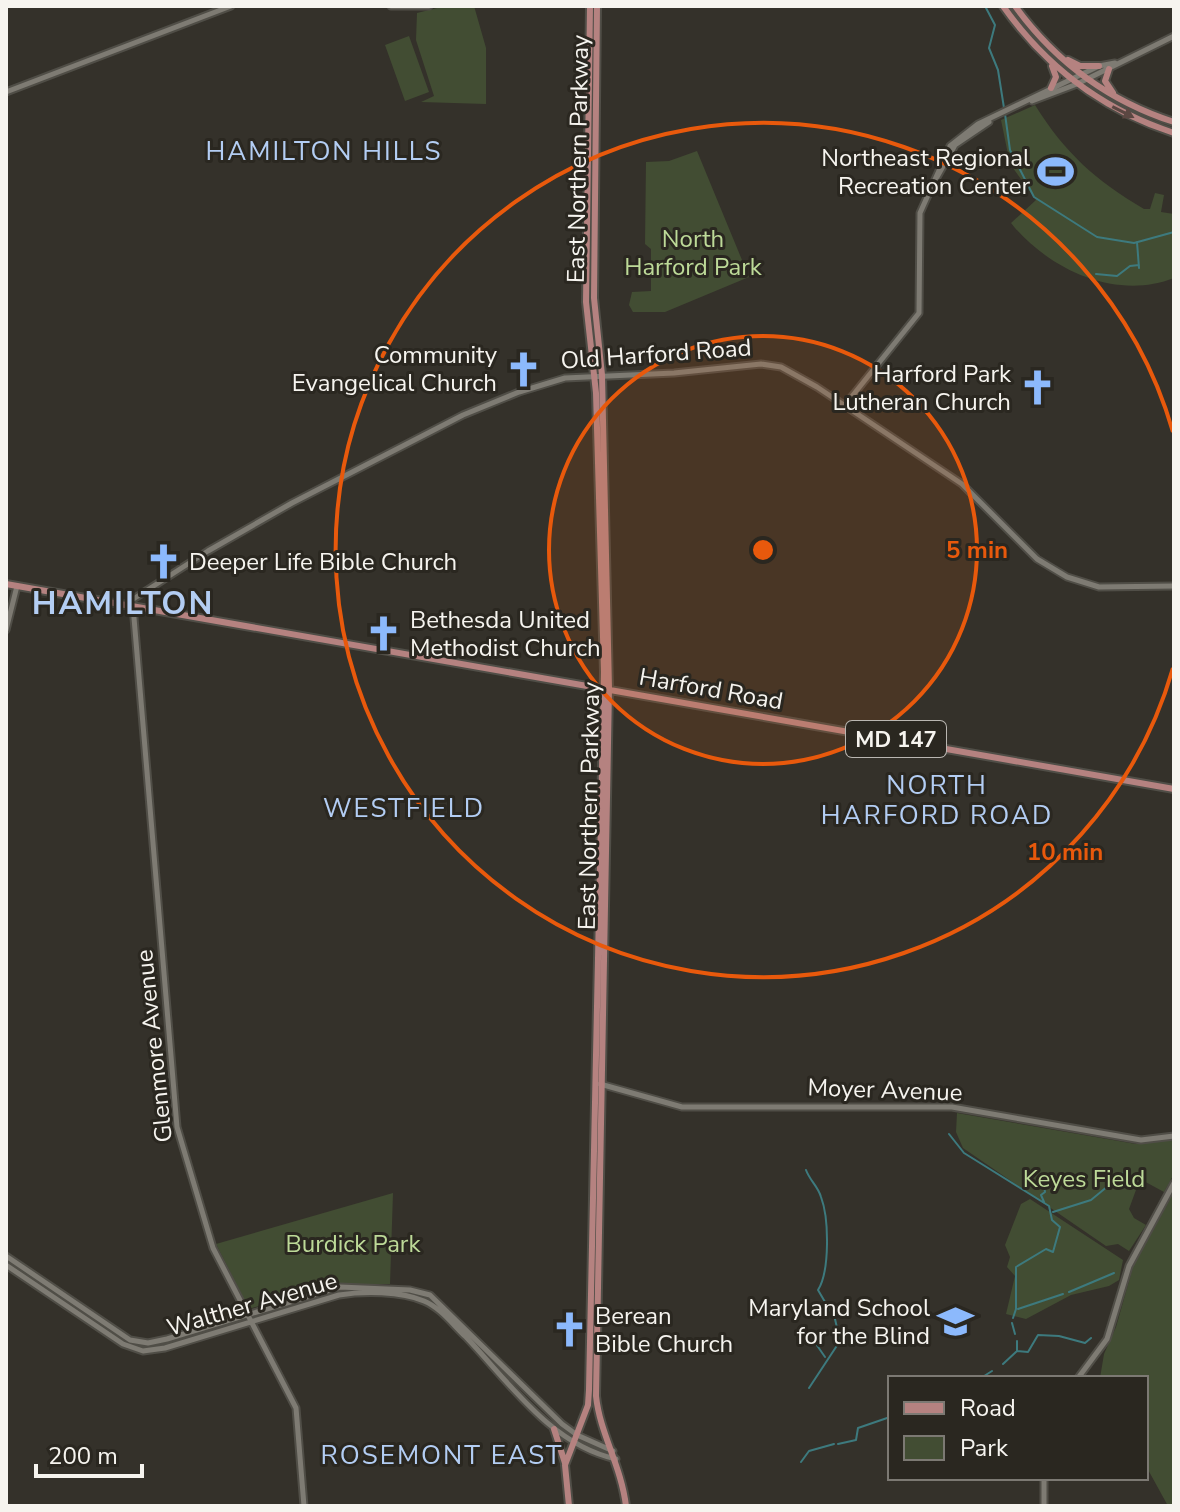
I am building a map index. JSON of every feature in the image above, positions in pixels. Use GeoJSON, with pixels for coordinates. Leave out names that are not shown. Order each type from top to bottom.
{"type":"FeatureCollection","features":[{"type":"Feature","properties":{"kind":"main road","name":"East Northern Parkway"},"geometry":{"type":"LineString","coordinates":[[590,6],[586,291],[598,375]]}},
{"type":"Feature","properties":{"kind":"main road","name":"East Northern Parkway"},"geometry":{"type":"LineString","coordinates":[[597,6],[594,287],[606,689],[595,1273],[596,1396],[600,1421],[617,1460],[626,1506]]}},
{"type":"Feature","properties":{"kind":"main road"},"geometry":{"type":"LineString","coordinates":[[1003,6],[1054,69],[1056,77],[1051,88]]}},
{"type":"Feature","properties":{"kind":"main road"},"geometry":{"type":"LineString","coordinates":[[1015,6],[1053,51],[1084,77],[1125,103],[1174,122]]}},
{"type":"Feature","properties":{"kind":"main road"},"geometry":{"type":"LineString","coordinates":[[1034,45],[1074,81],[1121,111],[1174,133]]}},
{"type":"Feature","properties":{"kind":"main road"},"geometry":{"type":"LineString","coordinates":[[1053,51],[1080,66],[1099,66]]}},
{"type":"Feature","properties":{"kind":"main road"},"geometry":{"type":"LineString","coordinates":[[1109,69],[1106,84],[1125,103]]}},
{"type":"Feature","properties":{"kind":"main road","name":"Harford Road"},"geometry":{"type":"LineString","coordinates":[[6,584],[1174,789]]}},
{"type":"Feature","properties":{"kind":"main road","name":"East Northern Parkway"},"geometry":{"type":"LineString","coordinates":[[565,1465],[588,1405],[595,1273]]}},
{"type":"Feature","properties":{"kind":"main road"},"geometry":{"type":"LineString","coordinates":[[554,1429],[565,1465],[569,1506]]}},
{"type":"Feature","properties":{"kind":"street"},"geometry":{"type":"LineString","coordinates":[[6,92],[231,6]]}},
{"type":"Feature","properties":{"kind":"street"},"geometry":{"type":"LineString","coordinates":[[391,6],[429,6]]}},
{"type":"Feature","properties":{"kind":"street"},"geometry":{"type":"LineString","coordinates":[[1084,77],[1099,66],[1115,63],[1174,36]]}},
{"type":"Feature","properties":{"kind":"street"},"geometry":{"type":"LineString","coordinates":[[845,405],[919,313],[920,213],[941,165],[961,138],[1001,115],[1074,81],[1109,69],[1115,63]]}},
{"type":"Feature","properties":{"kind":"street"},"geometry":{"type":"LineString","coordinates":[[1031,101],[1051,88],[1074,81]]}},
{"type":"Feature","properties":{"kind":"street","name":"Old Harford Road"},"geometry":{"type":"LineString","coordinates":[[128,606],[250,526],[463,415],[549,381],[770,364],[798,376],[845,405],[968,488],[1033,555],[1056,571],[1093,586],[1174,586]]}},
{"type":"Feature","properties":{"kind":"street"},"geometry":{"type":"LineString","coordinates":[[6,630],[17,586]]}},
{"type":"Feature","properties":{"kind":"street","name":"Glenmore Avenue"},"geometry":{"type":"LineString","coordinates":[[128,606],[177,1127],[213,1248],[296,1408],[304,1506]]}},
{"type":"Feature","properties":{"kind":"street","name":"Moyer Avenue"},"geometry":{"type":"LineString","coordinates":[[598,1083],[682,1107],[945,1106],[1141,1140],[1174,1136]]}},
{"type":"Feature","properties":{"kind":"street"},"geometry":{"type":"LineString","coordinates":[[1079,1376],[1107,1339],[1129,1266],[1174,1183]]}},
{"type":"Feature","properties":{"kind":"street","name":"Walther Avenue"},"geometry":{"type":"LineString","coordinates":[[6,1256],[136,1342],[156,1342],[347,1286],[423,1292],[453,1314],[552,1415],[577,1435],[614,1452]]}},
{"type":"Feature","properties":{"kind":"street","name":"Walther Avenue"},"geometry":{"type":"LineString","coordinates":[[6,1265],[117,1341],[137,1350],[157,1350],[345,1294],[421,1300],[444,1316],[554,1429],[574,1443],[617,1460]]}},
{"type":"Feature","properties":{"kind":"street"},"geometry":{"type":"LineString","coordinates":[[1044,1480],[1044,1506]]}},
{"type":"Feature","properties":{"kind":"green space"},"geometry":{"type":"Polygon","coordinates":[[[445,6],[474,6],[486,48],[486,104],[421,102],[434,96],[416,40],[417,13],[445,6]]]}},
{"type":"Feature","properties":{"kind":"green space"},"geometry":{"type":"Polygon","coordinates":[[[409,36],[429,92],[405,101],[385,45],[409,36]]]}},
{"type":"Feature","properties":{"kind":"green space"},"geometry":{"type":"Polygon","coordinates":[[[1035,105],[1082,164],[1111,187],[1144,209],[1150,209],[1155,193],[1164,195],[1161,212],[1174,214],[1174,278],[1131,286],[1088,278],[1048,257],[1015,228],[1011,223],[1036,200],[1010,164],[1001,120],[1035,105]]]}},
{"type":"Feature","properties":{"kind":"green space","name":"North Harford Park"},"geometry":{"type":"Polygon","coordinates":[[[697,151],[749,277],[665,312],[633,312],[629,305],[632,292],[651,291],[651,249],[645,244],[646,162],[669,161],[697,151]]]}},
{"type":"Feature","properties":{"kind":"green space","name":"Keyes Field"},"geometry":{"type":"Polygon","coordinates":[[[957,1113],[1136,1144],[1174,1140],[1174,1174],[1164,1192],[1140,1179],[1129,1209],[1134,1218],[1146,1225],[1129,1251],[1118,1244],[1106,1246],[963,1148],[956,1132],[957,1113]]]}},
{"type":"Feature","properties":{"kind":"green space"},"geometry":{"type":"Polygon","coordinates":[[[1174,1192],[1174,1506],[1168,1506],[1148,1470],[1148,1376],[1100,1376],[1104,1354],[1116,1327],[1133,1267],[1174,1192]]]}},
{"type":"Feature","properties":{"kind":"green space","name":"Burdick Park"},"geometry":{"type":"Polygon","coordinates":[[[393,1193],[390,1284],[331,1284],[249,1309],[216,1244],[393,1193]]]}},
{"type":"Feature","properties":{"kind":"green space"},"geometry":{"type":"Polygon","coordinates":[[[1030,1199],[1123,1260],[1119,1280],[1109,1286],[1071,1295],[1026,1319],[1006,1314],[1015,1276],[1007,1267],[1010,1257],[1005,1245],[1021,1204],[1030,1199]]]}},
{"type":"Feature","properties":{"kind":"waterway"},"geometry":{"type":"LineString","coordinates":[[985,6],[995,25],[989,48],[998,70],[1004,108]]}},
{"type":"Feature","properties":{"kind":"waterway"},"geometry":{"type":"LineString","coordinates":[[1005,114],[1010,150],[1034,197],[1097,237],[1134,243],[1174,232]]}},
{"type":"Feature","properties":{"kind":"waterway"},"geometry":{"type":"LineString","coordinates":[[1137,242],[1139,268]]}},
{"type":"Feature","properties":{"kind":"waterway"},"geometry":{"type":"LineString","coordinates":[[1096,274],[1117,276],[1130,266],[1139,265]]}},
{"type":"Feature","properties":{"kind":"waterway"},"geometry":{"type":"LineString","coordinates":[[949,1134],[964,1153],[1049,1206],[1052,1220],[1060,1227],[1053,1252],[1046,1249],[1016,1267],[1016,1309],[1013,1318]]}},
{"type":"Feature","properties":{"kind":"waterway"},"geometry":{"type":"LineString","coordinates":[[806,1170],[820,1193],[826,1218],[825,1270],[818,1290],[835,1319],[840,1341],[809,1388]]}},
{"type":"Feature","properties":{"kind":"waterway"},"geometry":{"type":"LineString","coordinates":[[1053,1212],[1091,1200],[1125,1172]]}},
{"type":"Feature","properties":{"kind":"waterway"},"geometry":{"type":"LineString","coordinates":[[1044,1185],[1045,1192],[1041,1195],[1044,1202]]}},
{"type":"Feature","properties":{"kind":"waterway"},"geometry":{"type":"LineString","coordinates":[[1069,1292],[1114,1273]]}},
{"type":"Feature","properties":{"kind":"waterway"},"geometry":{"type":"LineString","coordinates":[[1018,1309],[1063,1294]]}},
{"type":"Feature","properties":{"kind":"waterway"},"geometry":{"type":"LineString","coordinates":[[1012,1323],[1015,1334]]}},
{"type":"Feature","properties":{"kind":"waterway"},"geometry":{"type":"LineString","coordinates":[[1017,1351],[1028,1352],[1038,1335],[1059,1336],[1085,1343],[1091,1338]]}},
{"type":"Feature","properties":{"kind":"waterway"},"geometry":{"type":"LineString","coordinates":[[806,1340],[816,1344],[825,1357]]}},
{"type":"Feature","properties":{"kind":"waterway"},"geometry":{"type":"LineString","coordinates":[[1003,1364],[1017,1351],[1017,1341]]}},
{"type":"Feature","properties":{"kind":"waterway"},"geometry":{"type":"LineString","coordinates":[[984,1376],[992,1371]]}},
{"type":"Feature","properties":{"kind":"waterway"},"geometry":{"type":"LineString","coordinates":[[838,1444],[856,1440],[858,1428],[888,1418]]}},
{"type":"Feature","properties":{"kind":"waterway"},"geometry":{"type":"LineString","coordinates":[[801,1462],[809,1451],[834,1444]]}},
{"type":"Feature","properties":{"kind":"place","name":"Northeast Regional Recreation Center"},"geometry":{"type":"Point","coordinates":[1056,172]}},
{"type":"Feature","properties":{"kind":"place","name":"Community Evangelical Church"},"geometry":{"type":"Point","coordinates":[523,369]}},
{"type":"Feature","properties":{"kind":"place","name":"Harford Park Lutheran Church"},"geometry":{"type":"Point","coordinates":[1037,388]}},
{"type":"Feature","properties":{"kind":"place","name":"Deeper Life Bible Church"},"geometry":{"type":"Point","coordinates":[163,562]}},
{"type":"Feature","properties":{"kind":"place","name":"Bethesda United Methodist Church"},"geometry":{"type":"Point","coordinates":[384,634]}},
{"type":"Feature","properties":{"kind":"place","name":"Maryland School for the Blind"},"geometry":{"type":"Point","coordinates":[956,1322]}},
{"type":"Feature","properties":{"kind":"place","name":"Berean Bible Church"},"geometry":{"type":"Point","coordinates":[569,1330]}},
{"type":"Feature","properties":{"kind":"district","name":"HAMILTON HILLS"},"geometry":{"type":"Point","coordinates":[324,151]}},
{"type":"Feature","properties":{"kind":"district","name":"HAMILTON"},"geometry":{"type":"Point","coordinates":[123,603]}},
{"type":"Feature","properties":{"kind":"district","name":"NORTH HARFORD ROAD"},"geometry":{"type":"Point","coordinates":[937,800]}},
{"type":"Feature","properties":{"kind":"district","name":"WESTFIELD"},"geometry":{"type":"Point","coordinates":[404,808]}},
{"type":"Feature","properties":{"kind":"district","name":"ROSEMONT EAST"},"geometry":{"type":"Point","coordinates":[442,1455]}}]}
